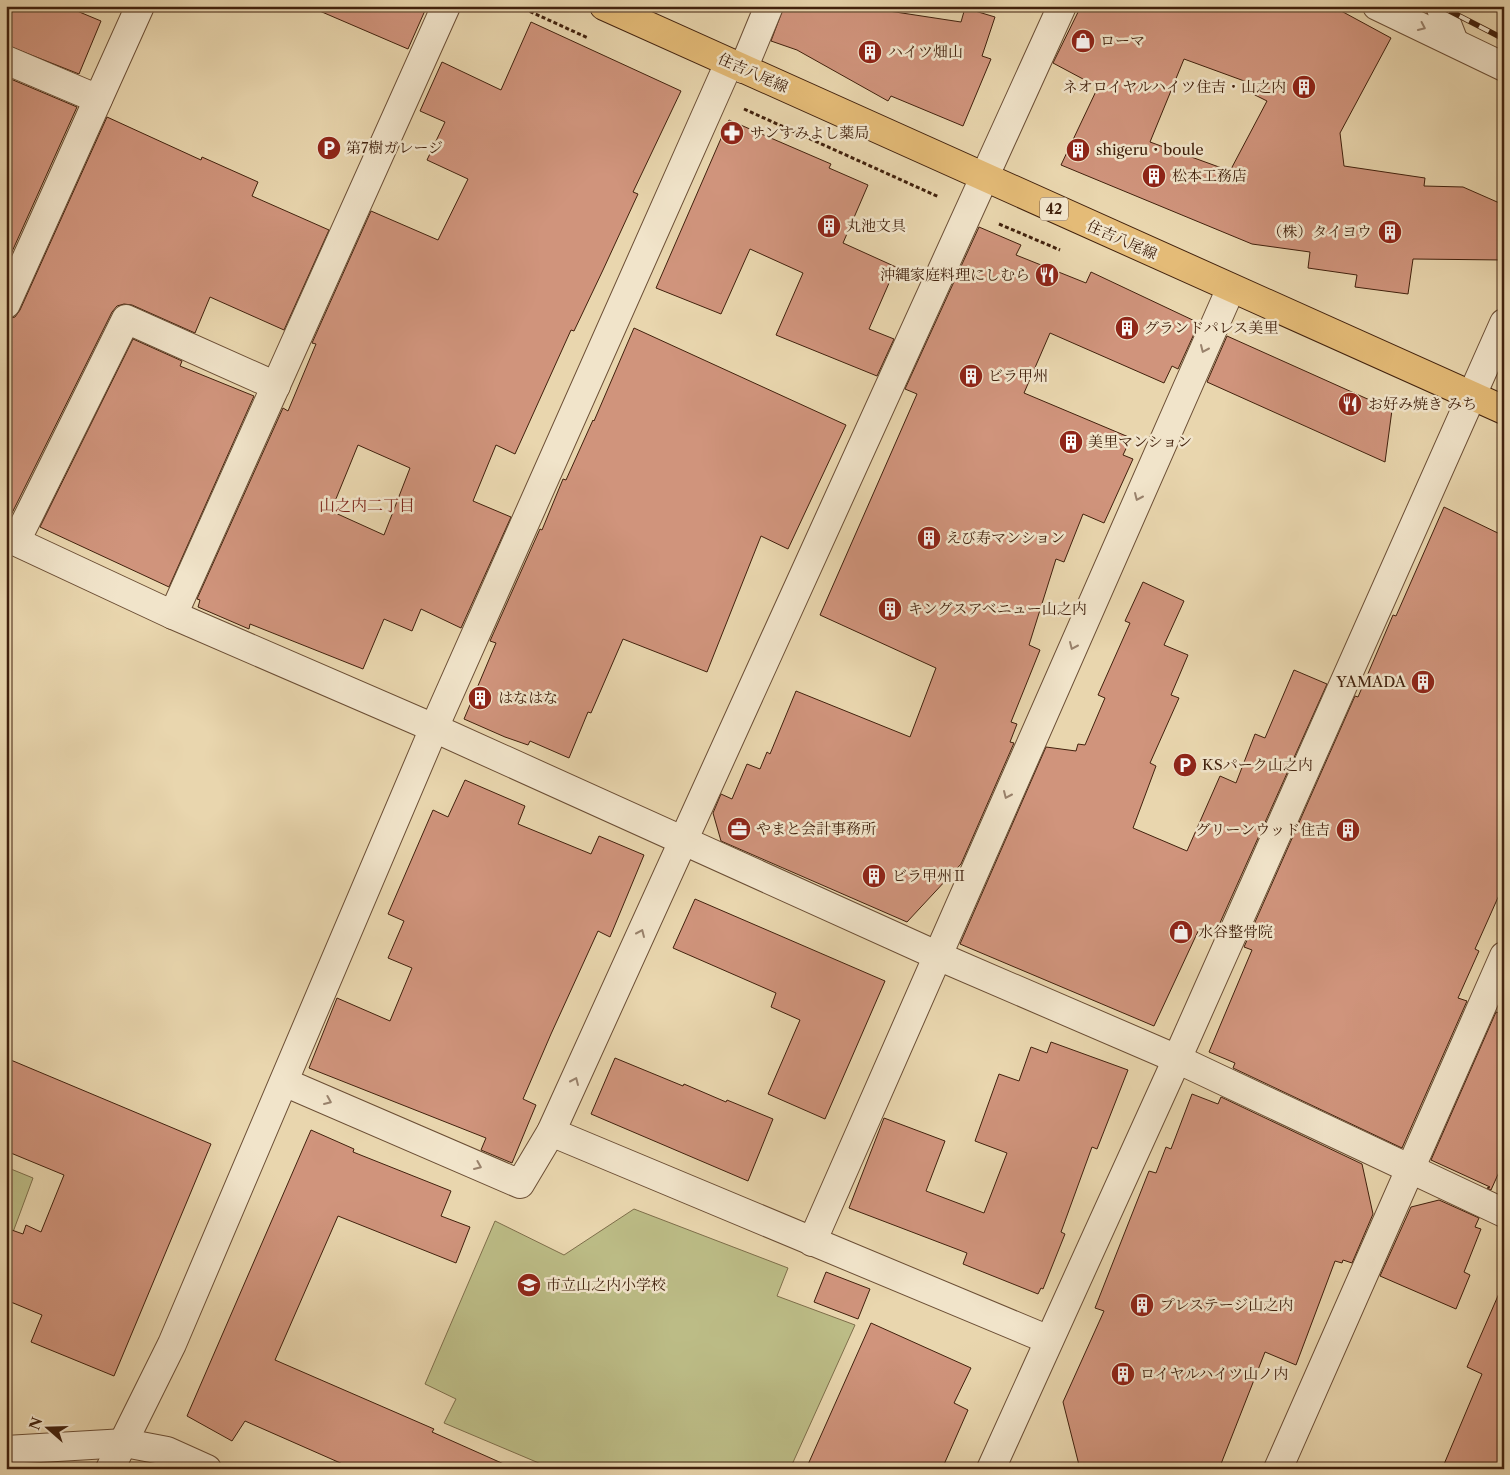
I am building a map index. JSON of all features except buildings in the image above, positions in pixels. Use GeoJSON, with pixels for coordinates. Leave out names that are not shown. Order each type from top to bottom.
{"type":"FeatureCollection","features":[{"type":"Feature","properties":{"kind":"main road","name":"住吉八尾線"},"geometry":{"type":"LineString","coordinates":[[604,6],[1504,410]]}},
{"type":"Feature","properties":{"kind":"street"},"geometry":{"type":"LineString","coordinates":[[8,297],[140,6]]}},
{"type":"Feature","properties":{"kind":"street"},"geometry":{"type":"LineString","coordinates":[[173,615],[446,6]]}},
{"type":"Feature","properties":{"kind":"street"},"geometry":{"type":"LineString","coordinates":[[110,1469],[172,1344],[434,728],[736,66],[769,6]]}},
{"type":"Feature","properties":{"kind":"street"},"geometry":{"type":"LineString","coordinates":[[284,1082],[520,1184],[552,1132],[1062,6]]}},
{"type":"Feature","properties":{"kind":"street"},"geometry":{"type":"LineString","coordinates":[[1377,6],[1504,67]]}},
{"type":"Feature","properties":{"kind":"street"},"geometry":{"type":"LineString","coordinates":[[1440,6],[1454,42]]}},
{"type":"Feature","properties":{"kind":"street"},"geometry":{"type":"LineString","coordinates":[[6,60],[98,99]]}},
{"type":"Feature","properties":{"kind":"street"},"geometry":{"type":"LineString","coordinates":[[812,1242],[1231,288]]}},
{"type":"Feature","properties":{"kind":"street"},"geometry":{"type":"LineString","coordinates":[[276,386],[126,319],[11,539],[173,615],[434,728],[682,842],[1177,1059],[1409,1170],[1504,1213]]}},
{"type":"Feature","properties":{"kind":"street"},"geometry":{"type":"LineString","coordinates":[[991,1469],[1177,1059],[1504,323]]}},
{"type":"Feature","properties":{"kind":"street"},"geometry":{"type":"LineString","coordinates":[[1278,1469],[1504,956]]}},
{"type":"Feature","properties":{"kind":"street"},"geometry":{"type":"LineString","coordinates":[[552,1132],[1050,1340]]}},
{"type":"Feature","properties":{"kind":"street"},"geometry":{"type":"LineString","coordinates":[[6,1450],[125,1442],[167,1451],[207,1469]]}},
{"type":"Feature","properties":{"kind":"green space"},"geometry":{"type":"Polygon","coordinates":[[[6,1167],[33,1178],[6,1251],[6,1167]]]}},
{"type":"Feature","properties":{"kind":"green space"},"geometry":{"type":"Polygon","coordinates":[[[634,1209],[788,1268],[777,1296],[855,1325],[790,1469],[553,1469],[444,1423],[456,1399],[425,1384],[495,1221],[564,1255],[634,1209]]]}},
{"type":"Feature","properties":{"kind":"railway"},"geometry":{"type":"LineString","coordinates":[[1440,6],[1504,39]]}},
{"type":"Feature","properties":{"kind":"railway"},"geometry":{"type":"LineString","coordinates":[[1497,6],[1504,10]]}},
{"type":"Feature","properties":{"kind":"place","name":"ローマ"},"geometry":{"type":"Point","coordinates":[1083,41]}},
{"type":"Feature","properties":{"kind":"place","name":"ハイツ畑山"},"geometry":{"type":"Point","coordinates":[870,52]}},
{"type":"Feature","properties":{"kind":"place","name":"ネオロイヤルハイツ住吉・山之内"},"geometry":{"type":"Point","coordinates":[1304,87]}},
{"type":"Feature","properties":{"kind":"place","name":"サンすみよし薬局"},"geometry":{"type":"Point","coordinates":[732,133]}},
{"type":"Feature","properties":{"kind":"place","name":"第7樹ガレージ"},"geometry":{"type":"Point","coordinates":[329,148]}},
{"type":"Feature","properties":{"kind":"place","name":"shigeru・boule"},"geometry":{"type":"Point","coordinates":[1078,150]}},
{"type":"Feature","properties":{"kind":"place","name":"松本工務店"},"geometry":{"type":"Point","coordinates":[1154,176]}},
{"type":"Feature","properties":{"kind":"place","name":"丸池文具"},"geometry":{"type":"Point","coordinates":[829,226]}},
{"type":"Feature","properties":{"kind":"place","name":"（株）タイヨウ"},"geometry":{"type":"Point","coordinates":[1390,232]}},
{"type":"Feature","properties":{"kind":"place","name":"沖縄家庭料理にしむら"},"geometry":{"type":"Point","coordinates":[1047,275]}},
{"type":"Feature","properties":{"kind":"place","name":"グランドパレス美里"},"geometry":{"type":"Point","coordinates":[1127,328]}},
{"type":"Feature","properties":{"kind":"place","name":"ビラ甲州"},"geometry":{"type":"Point","coordinates":[971,376]}},
{"type":"Feature","properties":{"kind":"place","name":"お好み焼き みち"},"geometry":{"type":"Point","coordinates":[1350,404]}},
{"type":"Feature","properties":{"kind":"place","name":"美里マンション"},"geometry":{"type":"Point","coordinates":[1071,442]}},
{"type":"Feature","properties":{"kind":"place","name":"えび寿マンション"},"geometry":{"type":"Point","coordinates":[929,538]}},
{"type":"Feature","properties":{"kind":"place","name":"キングスアベニュー山之内"},"geometry":{"type":"Point","coordinates":[890,609]}},
{"type":"Feature","properties":{"kind":"place","name":"YAMADA"},"geometry":{"type":"Point","coordinates":[1423,682]}},
{"type":"Feature","properties":{"kind":"place","name":"はなはな"},"geometry":{"type":"Point","coordinates":[480,698]}},
{"type":"Feature","properties":{"kind":"place","name":"KSパーク山之内"},"geometry":{"type":"Point","coordinates":[1185,765]}},
{"type":"Feature","properties":{"kind":"place","name":"やまと会計事務所"},"geometry":{"type":"Point","coordinates":[739,829]}},
{"type":"Feature","properties":{"kind":"place","name":"グリーンウッド住吉"},"geometry":{"type":"Point","coordinates":[1348,830]}},
{"type":"Feature","properties":{"kind":"place","name":"ビラ甲州Ⅱ"},"geometry":{"type":"Point","coordinates":[874,876]}},
{"type":"Feature","properties":{"kind":"place","name":"水谷整骨院"},"geometry":{"type":"Point","coordinates":[1181,932]}},
{"type":"Feature","properties":{"kind":"place","name":"市立山之内小学校"},"geometry":{"type":"Point","coordinates":[529,1285]}},
{"type":"Feature","properties":{"kind":"place","name":"プレステージ山之内"},"geometry":{"type":"Point","coordinates":[1142,1305]}},
{"type":"Feature","properties":{"kind":"place","name":"ロイヤルハイツ山ノ内"},"geometry":{"type":"Point","coordinates":[1123,1374]}},
{"type":"Feature","properties":{"kind":"district","name":"山之内二丁目"},"geometry":{"type":"Point","coordinates":[367,505]}}]}
